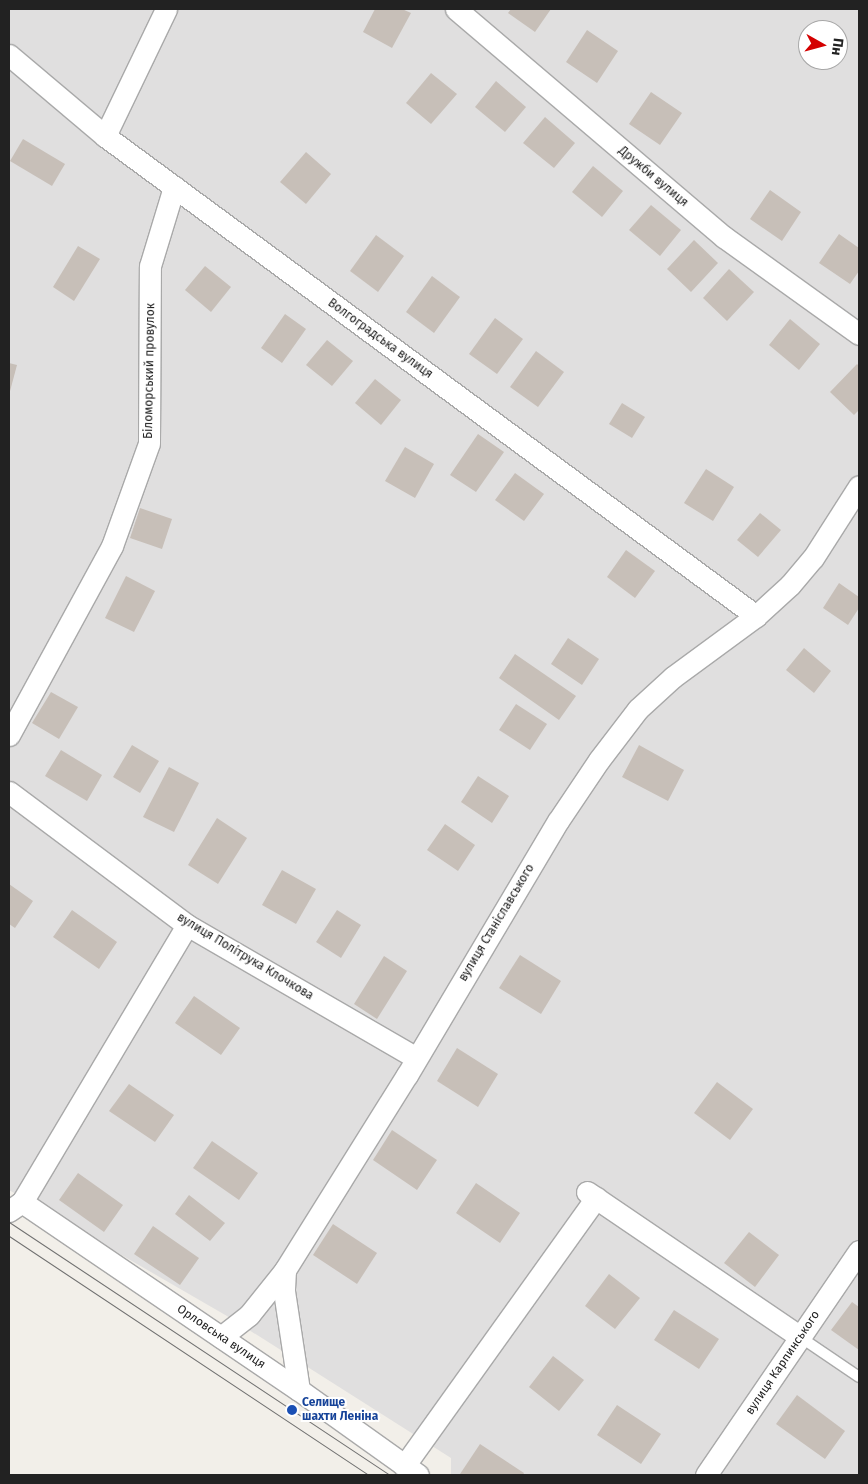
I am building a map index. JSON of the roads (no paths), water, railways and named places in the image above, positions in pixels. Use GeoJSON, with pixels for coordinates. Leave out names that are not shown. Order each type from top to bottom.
{"type":"FeatureCollection","features":[{"type":"Feature","properties":{"kind":"street"},"geometry":{"type":"LineString","coordinates":[[105,136],[166,9]]}},
{"type":"Feature","properties":{"kind":"street","name":"Дружби вулиця"},"geometry":{"type":"LineString","coordinates":[[456,9],[724,237],[859,334]]}},
{"type":"Feature","properties":{"kind":"street","name":"Волгоградська вулиця"},"geometry":{"type":"LineString","coordinates":[[9,55],[105,136],[756,616]]}},
{"type":"Feature","properties":{"kind":"street","name":"Біломорський провулок"},"geometry":{"type":"LineString","coordinates":[[9,735],[112,546],[149,443],[150,266],[174,187]]}},
{"type":"Feature","properties":{"kind":"street","name":"вулиця Станіславського"},"geometry":{"type":"LineString","coordinates":[[221,1337],[249,1315],[285,1270],[416,1058],[558,821],[599,760],[638,709],[673,677],[756,616],[790,585],[813,558],[859,486]]}},
{"type":"Feature","properties":{"kind":"street","name":"вулиця Політрука Клочкова"},"geometry":{"type":"LineString","coordinates":[[9,792],[187,925],[416,1058]]}},
{"type":"Feature","properties":{"kind":"street"},"geometry":{"type":"LineString","coordinates":[[15,1207],[187,925]]}},
{"type":"Feature","properties":{"kind":"street"},"geometry":{"type":"LineString","coordinates":[[411,1470],[592,1195],[800,1337]]}},
{"type":"Feature","properties":{"kind":"street","name":"Орловська вулиця"},"geometry":{"type":"LineString","coordinates":[[15,1207],[221,1337],[411,1470]]}},
{"type":"Feature","properties":{"kind":"street","name":"вулиця Карпинського"},"geometry":{"type":"LineString","coordinates":[[706,1475],[859,1251]]}},
{"type":"Feature","properties":{"kind":"street"},"geometry":{"type":"LineString","coordinates":[[285,1270],[284,1291],[299,1390]]}},
{"type":"Feature","properties":{"kind":"lane"},"geometry":{"type":"LineString","coordinates":[[800,1337],[859,1377]]}},
{"type":"Feature","properties":{"kind":"tram line"},"geometry":{"type":"LineString","coordinates":[[9,1222],[390,1475]]}},
{"type":"Feature","properties":{"kind":"tram line"},"geometry":{"type":"LineString","coordinates":[[9,1236],[369,1475]]}},
{"type":"Feature","properties":{"kind":"place","name":"Селище шахти Леніна"},"geometry":{"type":"Point","coordinates":[292,1410]}}]}
